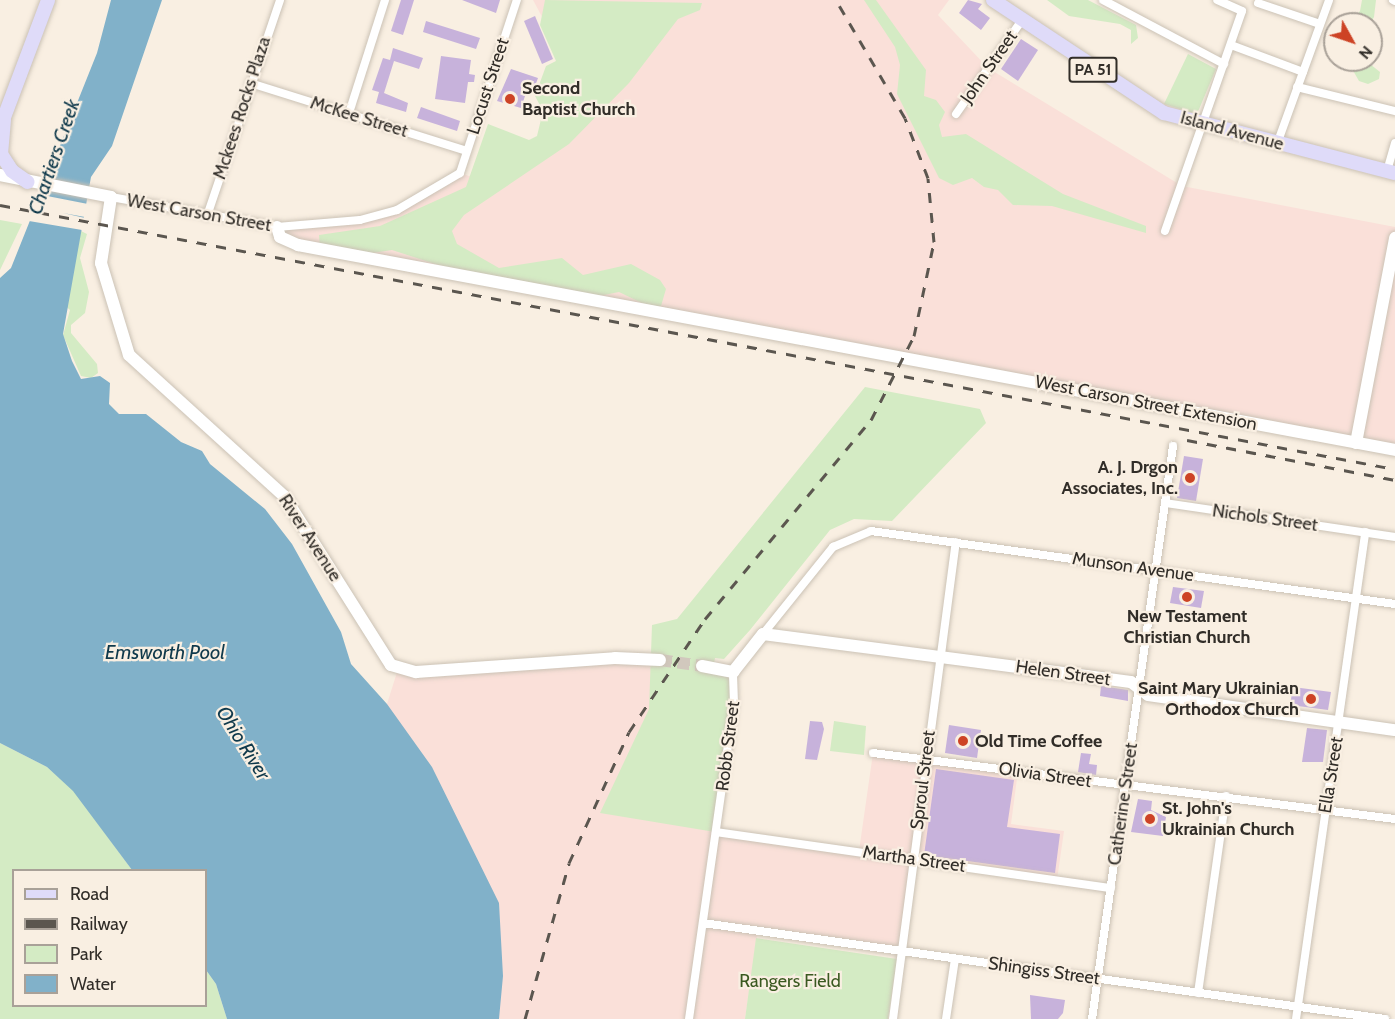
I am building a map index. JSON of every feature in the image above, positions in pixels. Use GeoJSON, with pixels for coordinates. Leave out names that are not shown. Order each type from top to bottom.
{"type":"FeatureCollection","features":[{"type":"Feature","properties":{"kind":"main road"},"geometry":{"type":"LineString","coordinates":[[30,182],[12,171],[2,154],[3,117],[48,0]]}},
{"type":"Feature","properties":{"kind":"main road","name":"Island Avenue"},"geometry":{"type":"LineString","coordinates":[[993,0],[1159,110],[1201,126],[1391,172]]}},
{"type":"Feature","properties":{"kind":"street","name":"Mckees Rocks Plaza"},"geometry":{"type":"LineString","coordinates":[[207,216],[250,83],[280,0]]}},
{"type":"Feature","properties":{"kind":"street"},"geometry":{"type":"LineString","coordinates":[[349,113],[385,0]]}},
{"type":"Feature","properties":{"kind":"street","name":"Locust Street"},"geometry":{"type":"LineString","coordinates":[[460,172],[517,0]]}},
{"type":"Feature","properties":{"kind":"street"},"geometry":{"type":"LineString","coordinates":[[1103,0],[1224,64]]}},
{"type":"Feature","properties":{"kind":"street"},"geometry":{"type":"LineString","coordinates":[[1165,231],[1242,11],[1216,0]]}},
{"type":"Feature","properties":{"kind":"street"},"geometry":{"type":"LineString","coordinates":[[1277,144],[1329,0]]}},
{"type":"Feature","properties":{"kind":"street"},"geometry":{"type":"LineString","coordinates":[[1258,3],[1320,24]]}},
{"type":"Feature","properties":{"kind":"street","name":"John Street"},"geometry":{"type":"LineString","coordinates":[[956,114],[1022,21]]}},
{"type":"Feature","properties":{"kind":"street"},"geometry":{"type":"LineString","coordinates":[[1231,45],[1303,72]]}},
{"type":"Feature","properties":{"kind":"street","name":"McKee Street"},"geometry":{"type":"LineString","coordinates":[[250,83],[467,151]]}},
{"type":"Feature","properties":{"kind":"street"},"geometry":{"type":"LineString","coordinates":[[1297,87],[1395,111]]}},
{"type":"Feature","properties":{"kind":"street"},"geometry":{"type":"LineString","coordinates":[[1391,172],[1395,143]]}},
{"type":"Feature","properties":{"kind":"street","name":"West Carson Street"},"geometry":{"type":"LineString","coordinates":[[0,175],[207,216],[277,227],[384,215],[460,172]]}},
{"type":"Feature","properties":{"kind":"street","name":"River Avenue"},"geometry":{"type":"LineString","coordinates":[[111,197],[101,263],[129,355],[288,501],[391,665],[416,672],[615,658],[660,660]]}},
{"type":"Feature","properties":{"kind":"street","name":"West Carson Street Extension"},"geometry":{"type":"LineString","coordinates":[[277,227],[280,237],[298,245],[898,355],[1395,450]]}},
{"type":"Feature","properties":{"kind":"street"},"geometry":{"type":"LineString","coordinates":[[1356,443],[1395,238]]}},
{"type":"Feature","properties":{"kind":"street","name":"Catherine Street"},"geometry":{"type":"LineString","coordinates":[[1092,1019],[1173,446]]}},
{"type":"Feature","properties":{"kind":"street","name":"Nichols Street"},"geometry":{"type":"LineString","coordinates":[[1165,503],[1395,537]]}},
{"type":"Feature","properties":{"kind":"street","name":"Munson Avenue"},"geometry":{"type":"LineString","coordinates":[[763,634],[833,547],[871,531],[1395,604]]}},
{"type":"Feature","properties":{"kind":"street","name":"Ella Street"},"geometry":{"type":"LineString","coordinates":[[1296,1019],[1365,532]]}},
{"type":"Feature","properties":{"kind":"street","name":"Sproul Street"},"geometry":{"type":"LineString","coordinates":[[893,1019],[925,760],[956,542]]}},
{"type":"Feature","properties":{"kind":"street"},"geometry":{"type":"LineString","coordinates":[[702,666],[732,672],[763,634]]}},
{"type":"Feature","properties":{"kind":"street","name":"Helen Street"},"geometry":{"type":"LineString","coordinates":[[763,634],[939,655],[1131,682],[1148,694],[1395,730]]}},
{"type":"Feature","properties":{"kind":"street","name":"Robb Street"},"geometry":{"type":"LineString","coordinates":[[689,1019],[734,703],[732,672]]}},
{"type":"Feature","properties":{"kind":"street","name":"Olivia Street"},"geometry":{"type":"LineString","coordinates":[[873,753],[1395,819]]}},
{"type":"Feature","properties":{"kind":"street"},"geometry":{"type":"LineString","coordinates":[[1198,993],[1226,796]]}},
{"type":"Feature","properties":{"kind":"street","name":"Martha Street"},"geometry":{"type":"LineString","coordinates":[[716,832],[1111,888]]}},
{"type":"Feature","properties":{"kind":"street","name":"Shingiss Street"},"geometry":{"type":"LineString","coordinates":[[703,923],[1386,1019]]}},
{"type":"Feature","properties":{"kind":"street"},"geometry":{"type":"LineString","coordinates":[[946,1019],[955,959]]}},
{"type":"Feature","properties":{"kind":"shaded area"},"geometry":{"type":"Polygon","coordinates":[[[533,0],[949,0],[938,15],[988,68],[1182,186],[1395,227],[1395,450],[298,245],[277,227],[384,215],[460,173],[469,176],[591,108],[533,0]]]}},
{"type":"Feature","properties":{"kind":"shaded area"},"geometry":{"type":"Polygon","coordinates":[[[660,660],[716,832],[859,851],[873,753],[1018,771],[1011,824],[1064,831],[1057,880],[913,859],[902,951],[758,931],[745,1019],[499,1019],[387,704],[398,669],[660,660]]]}},
{"type":"Feature","properties":{"kind":"green space"},"geometry":{"type":"Polygon","coordinates":[[[545,0],[702,3],[700,10],[678,19],[629,83],[569,144],[464,215],[452,231],[457,244],[499,268],[562,258],[583,275],[631,264],[660,280],[666,289],[661,306],[650,307],[619,292],[589,298],[475,277],[392,250],[359,255],[320,248],[319,235],[380,226],[466,187],[488,124],[529,140],[537,136],[543,111],[535,96],[546,66],[556,61],[540,25],[545,0]]]}},
{"type":"Feature","properties":{"kind":"green space"},"geometry":{"type":"Polygon","coordinates":[[[864,0],[876,0],[926,70],[924,96],[936,100],[945,112],[939,125],[942,137],[966,134],[1063,194],[1146,226],[1146,233],[1052,206],[1013,205],[998,190],[984,187],[972,178],[953,185],[939,178],[897,94],[900,65],[895,47],[864,0]]]}},
{"type":"Feature","properties":{"kind":"green space"},"geometry":{"type":"Polygon","coordinates":[[[1047,0],[1088,0],[1136,25],[1138,38],[1131,44],[1131,30],[1120,24],[1069,16],[1047,0]]]}},
{"type":"Feature","properties":{"kind":"green space"},"geometry":{"type":"Polygon","coordinates":[[[1362,0],[1376,0],[1375,12],[1360,11],[1362,0]]]}},
{"type":"Feature","properties":{"kind":"green space"},"geometry":{"type":"Polygon","coordinates":[[[1188,54],[1216,69],[1197,114],[1164,104],[1188,54]]]}},
{"type":"Feature","properties":{"kind":"green space"},"geometry":{"type":"Polygon","coordinates":[[[1354,72],[1380,72],[1379,79],[1368,84],[1359,81],[1354,72]]]}},
{"type":"Feature","properties":{"kind":"green space"},"geometry":{"type":"Polygon","coordinates":[[[0,220],[22,224],[0,270],[0,220]]]}},
{"type":"Feature","properties":{"kind":"green space"},"geometry":{"type":"Polygon","coordinates":[[[81,231],[87,234],[80,258],[89,292],[85,313],[71,325],[71,333],[97,364],[98,373],[91,378],[81,376],[63,335],[70,310],[62,303],[81,231]]]}},
{"type":"Feature","properties":{"kind":"green space"},"geometry":{"type":"Polygon","coordinates":[[[865,387],[980,409],[986,423],[892,521],[854,519],[830,530],[724,659],[715,658],[712,674],[733,678],[715,832],[600,813],[649,709],[652,625],[677,619],[865,387]]]}},
{"type":"Feature","properties":{"kind":"green space"},"geometry":{"type":"Polygon","coordinates":[[[834,721],[866,726],[864,755],[830,751],[834,721]]]}},
{"type":"Feature","properties":{"kind":"green space"},"geometry":{"type":"Polygon","coordinates":[[[0,743],[47,767],[74,791],[131,869],[12,869],[12,1007],[207,1007],[207,971],[216,984],[227,1019],[0,1019],[0,743]]]}},
{"type":"Feature","properties":{"kind":"green space","name":"Rangers Field"},"geometry":{"type":"Polygon","coordinates":[[[756,938],[897,959],[888,1019],[745,1019],[756,938]]]}},
{"type":"Feature","properties":{"kind":"water","name":"Emsworth Pool"},"geometry":{"type":"Polygon","coordinates":[[[111,0],[162,0],[112,146],[91,177],[63,334],[72,361],[81,379],[100,376],[110,383],[109,404],[119,414],[146,414],[181,442],[202,451],[210,464],[265,509],[292,544],[341,632],[351,664],[387,704],[432,767],[499,903],[503,976],[499,1019],[227,1019],[216,984],[207,971],[207,869],[131,869],[73,791],[47,767],[0,743],[0,278],[11,268],[97,53],[111,0]]]}},
{"type":"Feature","properties":{"kind":"pier"},"geometry":{"type":"Polygon","coordinates":[[[37,194],[88,204],[85,217],[63,213],[85,218],[82,230],[29,221],[37,194]]]}},
{"type":"Feature","properties":{"kind":"building"},"geometry":{"type":"Polygon","coordinates":[[[401,0],[414,0],[403,35],[391,31],[401,0]]]}},
{"type":"Feature","properties":{"kind":"building"},"geometry":{"type":"Polygon","coordinates":[[[462,0],[500,0],[496,13],[462,0]]]}},
{"type":"Feature","properties":{"kind":"building"},"geometry":{"type":"Polygon","coordinates":[[[968,0],[982,4],[978,9],[990,18],[981,30],[959,13],[968,0]]]}},
{"type":"Feature","properties":{"kind":"building"},"geometry":{"type":"Polygon","coordinates":[[[535,16],[553,59],[542,64],[524,21],[535,16]]]}},
{"type":"Feature","properties":{"kind":"building"},"geometry":{"type":"Polygon","coordinates":[[[426,21],[480,38],[476,49],[423,32],[426,21]]]}},
{"type":"Feature","properties":{"kind":"building"},"geometry":{"type":"Polygon","coordinates":[[[1021,39],[1038,50],[1018,81],[1001,69],[1021,39]]]}},
{"type":"Feature","properties":{"kind":"building"},"geometry":{"type":"Polygon","coordinates":[[[393,48],[423,58],[419,69],[394,61],[384,93],[408,103],[406,112],[376,103],[379,92],[372,90],[383,58],[390,60],[393,48]]]}},
{"type":"Feature","properties":{"kind":"building"},"geometry":{"type":"Polygon","coordinates":[[[441,56],[471,60],[469,74],[475,75],[474,82],[468,82],[465,103],[435,99],[441,56]]]}},
{"type":"Feature","properties":{"kind":"building"},"geometry":{"type":"Polygon","coordinates":[[[511,69],[538,78],[534,89],[528,87],[521,108],[497,101],[511,69]]]}},
{"type":"Feature","properties":{"kind":"building"},"geometry":{"type":"Polygon","coordinates":[[[421,107],[460,121],[457,131],[417,118],[421,107]]]}},
{"type":"Feature","properties":{"kind":"building","name":"A. J. Drgon Associates, Inc."},"geometry":{"type":"Polygon","coordinates":[[[1184,456],[1203,459],[1196,501],[1177,498],[1184,456]]]}},
{"type":"Feature","properties":{"kind":"building","name":"New Testament Christian Church"},"geometry":{"type":"Polygon","coordinates":[[[1173,587],[1204,591],[1201,608],[1170,603],[1173,587]]]}},
{"type":"Feature","properties":{"kind":"building"},"geometry":{"type":"Polygon","coordinates":[[[1101,686],[1128,690],[1128,701],[1100,696],[1101,686]]]}},
{"type":"Feature","properties":{"kind":"building","name":"Saint Mary Ukrainian Orthodox Church"},"geometry":{"type":"Polygon","coordinates":[[[1293,687],[1331,692],[1328,710],[1290,705],[1293,687]]]}},
{"type":"Feature","properties":{"kind":"building"},"geometry":{"type":"Polygon","coordinates":[[[810,721],[822,722],[824,729],[817,760],[805,759],[810,721]]]}},
{"type":"Feature","properties":{"kind":"building","name":"Old Time Coffee"},"geometry":{"type":"Polygon","coordinates":[[[949,725],[981,730],[977,758],[945,753],[949,725]]]}},
{"type":"Feature","properties":{"kind":"building"},"geometry":{"type":"Polygon","coordinates":[[[1307,728],[1327,730],[1323,762],[1302,762],[1307,728]]]}},
{"type":"Feature","properties":{"kind":"building"},"geometry":{"type":"Polygon","coordinates":[[[1081,753],[1091,754],[1089,764],[1097,765],[1096,775],[1078,772],[1081,753]]]}},
{"type":"Feature","properties":{"kind":"building"},"geometry":{"type":"Polygon","coordinates":[[[936,769],[1014,780],[1007,827],[1060,834],[1055,873],[924,855],[936,769]]]}},
{"type":"Feature","properties":{"kind":"building","name":"St. John's Ukrainian Church"},"geometry":{"type":"Polygon","coordinates":[[[1138,799],[1152,801],[1151,810],[1166,817],[1163,836],[1131,832],[1138,799]]]}},
{"type":"Feature","properties":{"kind":"building"},"geometry":{"type":"Polygon","coordinates":[[[1030,995],[1065,1000],[1063,1013],[1058,1019],[1031,1019],[1030,995]]]}},
{"type":"Feature","properties":{"kind":"tunnel"},"geometry":{"type":"LineString","coordinates":[[660,660],[702,666]]}},
{"type":"Feature","properties":{"kind":"railway"},"geometry":{"type":"LineString","coordinates":[[525,1019],[569,863],[629,732],[705,619],[871,420],[914,336],[934,242],[928,178],[905,118],[836,0]]}},
{"type":"Feature","properties":{"kind":"railway"},"geometry":{"type":"LineString","coordinates":[[0,205],[1395,469]]}},
{"type":"Feature","properties":{"kind":"railway"},"geometry":{"type":"LineString","coordinates":[[1187,440],[1395,480]]}},
{"type":"Feature","properties":{"kind":"place","name":"Second Baptist Church"},"geometry":{"type":"Point","coordinates":[510,99]}},
{"type":"Feature","properties":{"kind":"place","name":"A. J. Drgon Associates, Inc."},"geometry":{"type":"Point","coordinates":[1190,478]}},
{"type":"Feature","properties":{"kind":"place","name":"New Testament Christian Church"},"geometry":{"type":"Point","coordinates":[1187,597]}},
{"type":"Feature","properties":{"kind":"place","name":"Saint Mary Ukrainian Orthodox Church"},"geometry":{"type":"Point","coordinates":[1311,699]}},
{"type":"Feature","properties":{"kind":"place","name":"Old Time Coffee"},"geometry":{"type":"Point","coordinates":[963,741]}},
{"type":"Feature","properties":{"kind":"place","name":"St. John's Ukrainian Church"},"geometry":{"type":"Point","coordinates":[1150,819]}},
{"type":"Feature","properties":{"kind":"water label","name":"Chartiers Creek"},"geometry":{"type":"Point","coordinates":[54,157]}},
{"type":"Feature","properties":{"kind":"water label","name":"Ohio River"},"geometry":{"type":"Point","coordinates":[243,743]}}]}
